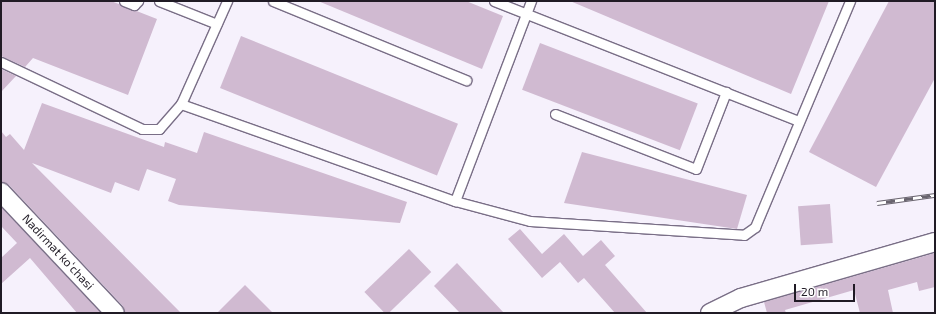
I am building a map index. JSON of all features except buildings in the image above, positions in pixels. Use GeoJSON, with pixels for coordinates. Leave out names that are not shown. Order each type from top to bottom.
{"type":"FeatureCollection","features":[{"type":"Feature","properties":{"kind":"street","name":"Nadirmat koʻchasi"},"geometry":{"type":"LineString","coordinates":[[1,192],[115,313]]}},
{"type":"Feature","properties":{"kind":"street"},"geometry":{"type":"LineString","coordinates":[[710,313],[743,306],[935,242]]}},
{"type":"Feature","properties":{"kind":"lane"},"geometry":{"type":"LineString","coordinates":[[124,1],[134,5],[138,1]]}},
{"type":"Feature","properties":{"kind":"lane"},"geometry":{"type":"LineString","coordinates":[[159,1],[217,24]]}},
{"type":"Feature","properties":{"kind":"lane"},"geometry":{"type":"LineString","coordinates":[[1,62],[142,129],[159,128],[181,104],[227,1]]}},
{"type":"Feature","properties":{"kind":"lane"},"geometry":{"type":"LineString","coordinates":[[273,1],[466,80]]}},
{"type":"Feature","properties":{"kind":"lane"},"geometry":{"type":"LineString","coordinates":[[494,1],[798,121]]}},
{"type":"Feature","properties":{"kind":"lane"},"geometry":{"type":"LineString","coordinates":[[455,201],[531,1]]}},
{"type":"Feature","properties":{"kind":"lane"},"geometry":{"type":"LineString","coordinates":[[181,104],[455,201],[530,221],[744,235],[755,228],[798,121],[850,1]]}},
{"type":"Feature","properties":{"kind":"lane"},"geometry":{"type":"LineString","coordinates":[[555,114],[696,169],[726,92]]}},
{"type":"Feature","properties":{"kind":"railway"},"geometry":{"type":"LineString","coordinates":[[877,203],[935,195]]}}]}
